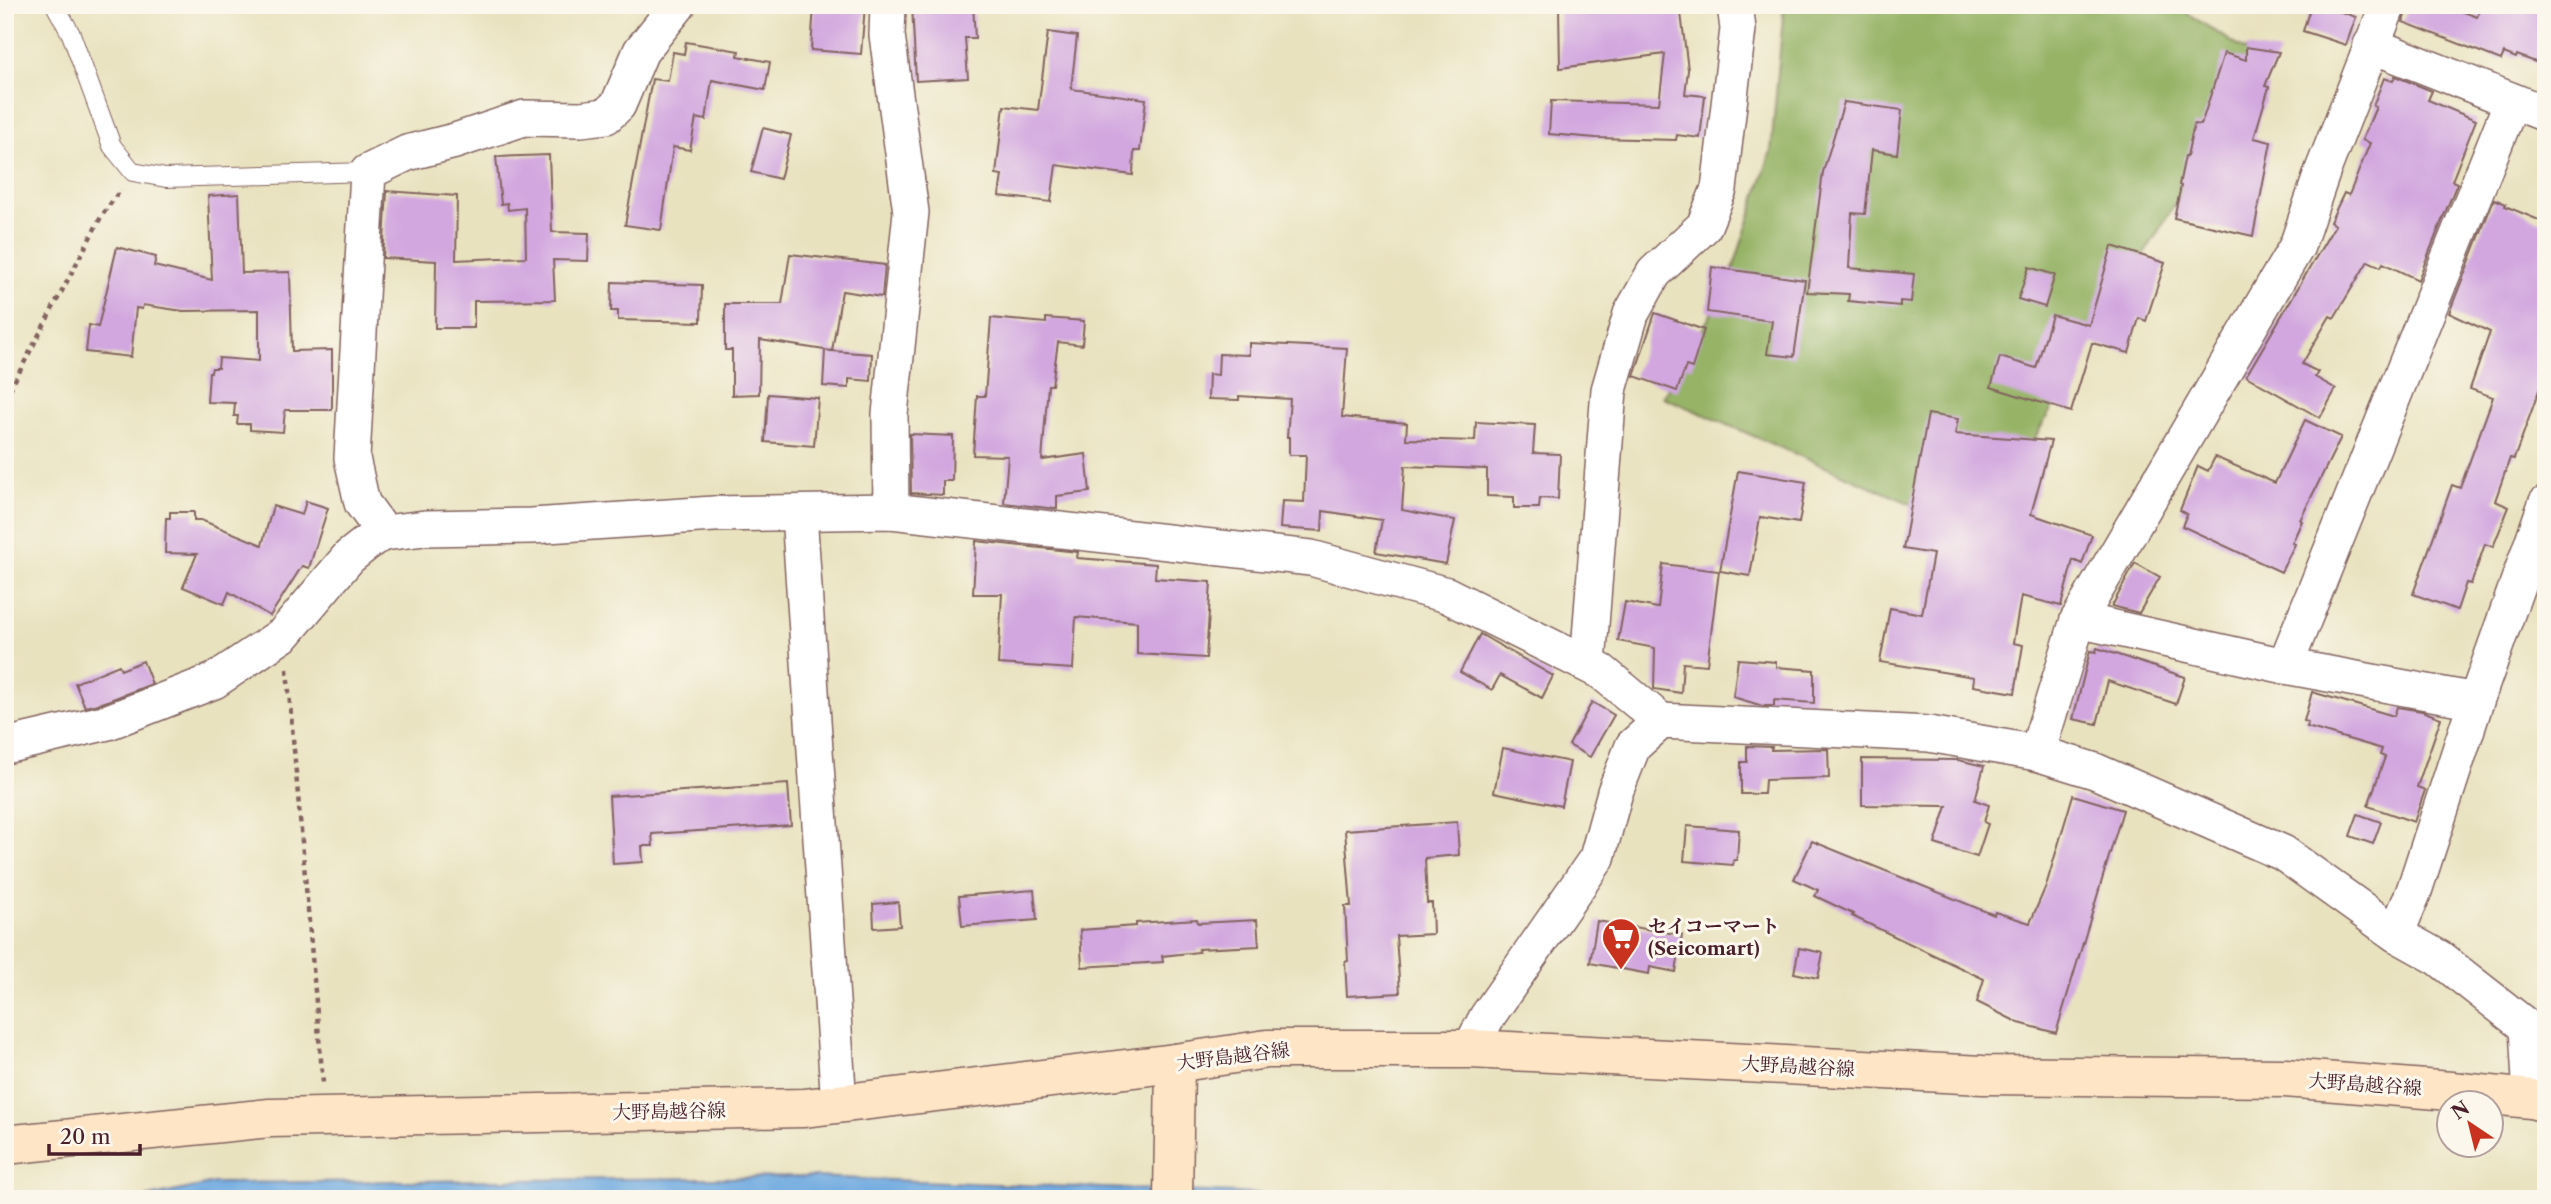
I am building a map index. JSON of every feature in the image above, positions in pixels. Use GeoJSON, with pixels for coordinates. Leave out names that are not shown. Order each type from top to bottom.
{"type":"FeatureCollection","features":[{"type":"Feature","properties":{"kind":"main road","name":"大野島越谷線"},"geometry":{"type":"LineString","coordinates":[[5,1145],[270,1118],[804,1108],[1175,1063],[1267,1049],[1470,1049],[1983,1075],[2285,1078],[2538,1101]]}},
{"type":"Feature","properties":{"kind":"main road"},"geometry":{"type":"LineString","coordinates":[[1173,1199],[1175,1063]]}},
{"type":"Feature","properties":{"kind":"street"},"geometry":{"type":"LineString","coordinates":[[384,533],[362,503],[352,458],[368,172],[407,153],[455,141],[524,118],[580,119],[606,116],[618,105],[641,51],[678,5]]}},
{"type":"Feature","properties":{"kind":"street"},"geometry":{"type":"LineString","coordinates":[[888,5],[887,35],[911,212],[890,414],[891,511]]}},
{"type":"Feature","properties":{"kind":"street"},"geometry":{"type":"LineString","coordinates":[[1588,664],[1609,390],[1631,314],[1654,273],[1704,226],[1719,189],[1738,29],[1735,5]]}},
{"type":"Feature","properties":{"kind":"street"},"geometry":{"type":"LineString","coordinates":[[2036,753],[2078,620],[2297,246],[2323,170],[2388,5]]}},
{"type":"Feature","properties":{"kind":"street"},"geometry":{"type":"LineString","coordinates":[[2371,46],[2546,114]]}},
{"type":"Feature","properties":{"kind":"street"},"geometry":{"type":"LineString","coordinates":[[2285,666],[2512,101]]}},
{"type":"Feature","properties":{"kind":"street"},"geometry":{"type":"LineString","coordinates":[[2396,934],[2414,891],[2476,701],[2546,504]]}},
{"type":"Feature","properties":{"kind":"street"},"geometry":{"type":"LineString","coordinates":[[5,746],[107,722],[214,681],[284,634],[349,557],[384,533],[425,528],[532,526],[714,514],[891,511],[1311,558],[1447,594],[1602,672],[1661,721],[1929,734],[2036,753],[2095,771],[2283,853],[2396,934],[2439,958],[2527,1027],[2538,1101]]}},
{"type":"Feature","properties":{"kind":"street"},"geometry":{"type":"LineString","coordinates":[[799,514],[839,1104]]}},
{"type":"Feature","properties":{"kind":"street"},"geometry":{"type":"LineString","coordinates":[[2078,620],[2285,666],[2476,701]]}},
{"type":"Feature","properties":{"kind":"street"},"geometry":{"type":"LineString","coordinates":[[1470,1049],[1487,1017],[1597,858],[1615,792],[1633,746],[1661,721]]}},
{"type":"Feature","properties":{"kind":"lane"},"geometry":{"type":"LineString","coordinates":[[55,5],[71,34],[112,146],[133,172],[166,178],[368,172]]}},
{"type":"Feature","properties":{"kind":"path"},"geometry":{"type":"LineString","coordinates":[[5,399],[101,217],[133,172]]}},
{"type":"Feature","properties":{"kind":"path"},"geometry":{"type":"LineString","coordinates":[[284,634],[323,1085]]}},
{"type":"Feature","properties":{"kind":"green space"},"geometry":{"type":"Polygon","coordinates":[[[1784,5],[2174,5],[2262,61],[2064,386],[1981,534],[1663,397],[1728,285],[1771,151],[1784,5]]]}},
{"type":"Feature","properties":{"kind":"water"},"geometry":{"type":"Polygon","coordinates":[[[813,1177],[1396,1199],[140,1199],[214,1183],[813,1177]]]}},
{"type":"Feature","properties":{"kind":"building"},"geometry":{"type":"Polygon","coordinates":[[[814,5],[865,6],[861,54],[811,50],[814,5]]]}},
{"type":"Feature","properties":{"kind":"building"},"geometry":{"type":"Polygon","coordinates":[[[912,5],[973,5],[975,38],[965,38],[968,78],[916,81],[912,5]]]}},
{"type":"Feature","properties":{"kind":"building"},"geometry":{"type":"Polygon","coordinates":[[[1680,5],[1688,70],[1685,94],[1705,96],[1700,138],[1677,135],[1676,140],[1596,138],[1549,134],[1551,101],[1659,104],[1665,54],[1560,68],[1559,6],[1633,6],[1633,11],[1680,5]]]}},
{"type":"Feature","properties":{"kind":"building"},"geometry":{"type":"Polygon","coordinates":[[[2311,5],[2321,5],[2356,17],[2346,45],[2303,31],[2311,5]]]}},
{"type":"Feature","properties":{"kind":"building"},"geometry":{"type":"Polygon","coordinates":[[[2408,5],[2445,5],[2477,17],[2482,5],[2546,5],[2546,66],[2504,53],[2501,60],[2403,22],[2408,5]]]}},
{"type":"Feature","properties":{"kind":"building"},"geometry":{"type":"Polygon","coordinates":[[[1048,32],[1077,36],[1071,89],[1146,99],[1140,151],[1134,151],[1133,175],[1056,165],[1051,202],[999,196],[1002,175],[996,174],[1004,106],[1038,110],[1048,32]]]}},
{"type":"Feature","properties":{"kind":"building"},"geometry":{"type":"Polygon","coordinates":[[[686,42],[739,51],[738,56],[770,62],[765,90],[712,80],[706,120],[696,118],[690,150],[673,147],[661,230],[625,225],[652,79],[668,81],[673,52],[684,54],[686,42]]]}},
{"type":"Feature","properties":{"kind":"building"},"geometry":{"type":"Polygon","coordinates":[[[2246,47],[2279,52],[2265,86],[2269,87],[2254,138],[2271,142],[2253,236],[2174,218],[2185,156],[2194,124],[2201,125],[2224,53],[2246,60],[2246,47]]]}},
{"type":"Feature","properties":{"kind":"building"},"geometry":{"type":"Polygon","coordinates":[[[2395,76],[2432,91],[2428,100],[2476,120],[2452,181],[2457,183],[2418,280],[2383,263],[2381,267],[2368,261],[2334,318],[2330,316],[2302,364],[2318,372],[2315,377],[2336,389],[2320,418],[2246,376],[2335,225],[2330,222],[2344,193],[2349,195],[2370,143],[2362,140],[2376,107],[2373,106],[2384,78],[2393,81],[2395,76]]]}},
{"type":"Feature","properties":{"kind":"building"},"geometry":{"type":"Polygon","coordinates":[[[1844,102],[1902,110],[1897,154],[1872,150],[1865,214],[1852,213],[1849,268],[1914,274],[1911,302],[1900,301],[1900,306],[1848,301],[1849,294],[1807,292],[1823,172],[1844,102]]]}},
{"type":"Feature","properties":{"kind":"building"},"geometry":{"type":"Polygon","coordinates":[[[763,128],[791,135],[780,179],[751,172],[763,128]]]}},
{"type":"Feature","properties":{"kind":"building"},"geometry":{"type":"Polygon","coordinates":[[[549,155],[552,232],[589,233],[588,261],[553,260],[555,300],[474,301],[474,328],[435,328],[436,261],[383,258],[387,191],[457,196],[456,260],[526,257],[525,208],[508,210],[507,203],[501,204],[496,157],[549,155]]]}},
{"type":"Feature","properties":{"kind":"building"},"geometry":{"type":"Polygon","coordinates":[[[239,194],[242,273],[290,272],[292,351],[332,350],[332,410],[285,410],[283,432],[250,430],[250,424],[237,424],[238,416],[234,416],[235,403],[207,402],[209,372],[212,368],[218,368],[219,358],[259,361],[259,310],[183,311],[143,305],[142,309],[136,308],[131,357],[86,352],[89,325],[98,327],[117,247],[156,257],[154,266],[212,280],[208,196],[239,194]]]}},
{"type":"Feature","properties":{"kind":"building"},"geometry":{"type":"Polygon","coordinates":[[[2494,199],[2546,223],[2546,371],[2514,459],[2510,458],[2495,501],[2509,507],[2493,547],[2485,544],[2471,584],[2466,583],[2457,610],[2413,594],[2452,485],[2460,488],[2493,397],[2470,389],[2490,332],[2449,313],[2494,199]]]}},
{"type":"Feature","properties":{"kind":"building"},"geometry":{"type":"Polygon","coordinates":[[[2112,246],[2165,263],[2146,321],[2139,318],[2129,353],[2092,343],[2071,412],[1991,387],[2000,357],[2036,368],[2052,315],[2089,325],[2112,246]]]}},
{"type":"Feature","properties":{"kind":"building"},"geometry":{"type":"Polygon","coordinates":[[[790,254],[885,265],[882,297],[842,291],[832,351],[872,354],[871,381],[849,379],[849,388],[823,386],[825,350],[760,340],[759,394],[732,395],[732,350],[725,350],[725,304],[782,304],[790,254]]]}},
{"type":"Feature","properties":{"kind":"building"},"geometry":{"type":"Polygon","coordinates":[[[1712,267],[1805,280],[1794,357],[1767,354],[1772,321],[1707,312],[1712,267]]]}},
{"type":"Feature","properties":{"kind":"building"},"geometry":{"type":"Polygon","coordinates":[[[2029,267],[2055,275],[2045,307],[2018,299],[2029,267]]]}},
{"type":"Feature","properties":{"kind":"building"},"geometry":{"type":"Polygon","coordinates":[[[612,282],[702,285],[701,322],[618,320],[618,311],[611,311],[612,282]]]}},
{"type":"Feature","properties":{"kind":"building"},"geometry":{"type":"Polygon","coordinates":[[[1655,313],[1704,330],[1692,368],[1686,366],[1677,391],[1634,376],[1655,313]]]}},
{"type":"Feature","properties":{"kind":"building"},"geometry":{"type":"Polygon","coordinates":[[[991,318],[1046,323],[1046,318],[1084,321],[1082,345],[1058,342],[1052,385],[1048,385],[1042,460],[1086,454],[1090,492],[1057,496],[1057,509],[1004,503],[1008,456],[973,455],[977,396],[985,396],[991,318]]]}},
{"type":"Feature","properties":{"kind":"building"},"geometry":{"type":"Polygon","coordinates":[[[1249,343],[1347,348],[1342,417],[1407,423],[1406,439],[1475,441],[1476,422],[1535,425],[1533,453],[1560,454],[1558,499],[1540,498],[1539,508],[1514,508],[1514,497],[1487,496],[1487,469],[1405,466],[1402,510],[1455,520],[1446,564],[1376,552],[1382,520],[1323,511],[1322,531],[1280,528],[1282,501],[1304,502],[1306,455],[1289,455],[1287,437],[1290,399],[1239,396],[1239,400],[1208,399],[1209,374],[1218,375],[1219,354],[1249,355],[1249,343]]]}},
{"type":"Feature","properties":{"kind":"building"},"geometry":{"type":"Polygon","coordinates":[[[768,394],[818,398],[814,446],[765,442],[768,394]]]}},
{"type":"Feature","properties":{"kind":"building"},"geometry":{"type":"Polygon","coordinates":[[[1928,414],[1958,419],[1955,434],[2051,441],[2031,514],[2092,535],[2082,564],[2073,560],[2061,606],[2021,596],[2013,643],[2023,645],[2015,693],[1973,686],[1974,677],[1880,662],[1890,608],[1922,614],[1933,554],[1903,549],[1928,414]]]}},
{"type":"Feature","properties":{"kind":"building"},"geometry":{"type":"Polygon","coordinates":[[[2305,420],[2341,437],[2300,520],[2302,521],[2292,543],[2295,544],[2281,572],[2182,526],[2187,514],[2180,510],[2198,466],[2208,471],[2215,457],[2275,483],[2305,420]]]}},
{"type":"Feature","properties":{"kind":"building"},"geometry":{"type":"Polygon","coordinates":[[[910,434],[953,436],[952,481],[943,481],[943,495],[911,493],[910,434]]]}},
{"type":"Feature","properties":{"kind":"building"},"geometry":{"type":"Polygon","coordinates":[[[1738,471],[1806,482],[1799,523],[1760,517],[1750,576],[1720,571],[1738,471]]]}},
{"type":"Feature","properties":{"kind":"building"},"geometry":{"type":"Polygon","coordinates":[[[306,501],[328,508],[309,568],[302,566],[270,616],[229,592],[224,604],[183,587],[197,554],[165,553],[166,518],[170,518],[170,512],[194,512],[194,520],[201,520],[262,545],[273,506],[302,515],[306,501]]]}},
{"type":"Feature","properties":{"kind":"building"},"geometry":{"type":"Polygon","coordinates":[[[976,541],[1078,552],[1077,558],[1156,564],[1155,578],[1211,582],[1206,658],[1137,654],[1137,622],[1076,617],[1073,669],[998,664],[1002,594],[973,594],[976,541]]]}},
{"type":"Feature","properties":{"kind":"building"},"geometry":{"type":"Polygon","coordinates":[[[2135,563],[2160,577],[2139,613],[2112,606],[2135,563]]]}},
{"type":"Feature","properties":{"kind":"building"},"geometry":{"type":"Polygon","coordinates":[[[1663,564],[1719,571],[1707,665],[1683,663],[1681,693],[1654,689],[1655,648],[1618,641],[1625,602],[1658,608],[1663,564]]]}},
{"type":"Feature","properties":{"kind":"building"},"geometry":{"type":"Polygon","coordinates":[[[1480,634],[1553,676],[1542,698],[1500,675],[1492,690],[1460,672],[1480,634]]]}},
{"type":"Feature","properties":{"kind":"building"},"geometry":{"type":"Polygon","coordinates":[[[2097,648],[2185,677],[2176,704],[2108,681],[2097,724],[2073,719],[2090,651],[2096,652],[2097,648]]]}},
{"type":"Feature","properties":{"kind":"building"},"geometry":{"type":"Polygon","coordinates":[[[1738,659],[1776,662],[1776,667],[1814,670],[1814,703],[1774,700],[1774,706],[1763,706],[1733,697],[1738,659]]]}},
{"type":"Feature","properties":{"kind":"building"},"geometry":{"type":"Polygon","coordinates":[[[143,661],[152,684],[85,707],[75,683],[119,665],[121,670],[143,661]]]}},
{"type":"Feature","properties":{"kind":"building"},"geometry":{"type":"Polygon","coordinates":[[[2312,692],[2394,716],[2397,707],[2422,711],[2441,718],[2417,787],[2425,790],[2414,822],[2368,806],[2385,757],[2380,755],[2382,749],[2307,727],[2308,722],[2304,721],[2312,692]]]}},
{"type":"Feature","properties":{"kind":"building"},"geometry":{"type":"Polygon","coordinates":[[[1592,702],[1614,715],[1590,757],[1569,745],[1592,702]]]}},
{"type":"Feature","properties":{"kind":"building"},"geometry":{"type":"Polygon","coordinates":[[[1747,746],[1772,747],[1771,750],[1828,749],[1829,778],[1765,780],[1764,794],[1741,794],[1741,762],[1747,762],[1747,746]]]}},
{"type":"Feature","properties":{"kind":"building"},"geometry":{"type":"Polygon","coordinates":[[[1503,748],[1570,762],[1561,806],[1494,792],[1503,748]]]}},
{"type":"Feature","properties":{"kind":"building"},"geometry":{"type":"Polygon","coordinates":[[[1862,759],[1958,760],[1984,766],[1975,800],[1989,805],[1984,822],[1988,824],[1977,857],[1935,844],[1947,806],[1862,805],[1862,759]]]}},
{"type":"Feature","properties":{"kind":"building"},"geometry":{"type":"Polygon","coordinates":[[[788,784],[791,825],[652,834],[653,846],[642,846],[643,862],[613,864],[609,796],[788,784]]]}},
{"type":"Feature","properties":{"kind":"building"},"geometry":{"type":"Polygon","coordinates":[[[2073,795],[2123,810],[2056,1033],[2019,1023],[1977,1002],[1984,979],[1852,916],[1853,914],[1815,896],[1818,890],[1794,879],[1812,841],[1994,915],[1995,912],[2030,923],[2046,886],[2073,795]]]}},
{"type":"Feature","properties":{"kind":"building"},"geometry":{"type":"Polygon","coordinates":[[[2358,814],[2381,822],[2373,844],[2350,836],[2358,814]]]}},
{"type":"Feature","properties":{"kind":"building"},"geometry":{"type":"Polygon","coordinates":[[[1457,822],[1459,855],[1425,858],[1427,903],[1432,903],[1433,934],[1396,936],[1400,993],[1347,996],[1345,906],[1351,906],[1345,830],[1457,822]]]}},
{"type":"Feature","properties":{"kind":"building"},"geometry":{"type":"Polygon","coordinates":[[[1687,826],[1739,830],[1737,860],[1734,860],[1733,865],[1684,861],[1687,826]]]}},
{"type":"Feature","properties":{"kind":"building"},"geometry":{"type":"Polygon","coordinates":[[[1034,890],[1037,920],[962,926],[959,896],[1034,890]]]}},
{"type":"Feature","properties":{"kind":"building"},"geometry":{"type":"Polygon","coordinates":[[[898,902],[900,926],[874,928],[873,904],[898,902]]]}},
{"type":"Feature","properties":{"kind":"building"},"geometry":{"type":"Polygon","coordinates":[[[1197,919],[1198,923],[1257,920],[1259,946],[1198,949],[1199,952],[1162,956],[1163,962],[1082,967],[1080,930],[1197,919]]]}},
{"type":"Feature","properties":{"kind":"building"},"geometry":{"type":"Polygon","coordinates":[[[1597,921],[1682,935],[1676,972],[1650,967],[1649,974],[1590,963],[1597,921]]]}},
{"type":"Feature","properties":{"kind":"building"},"geometry":{"type":"Polygon","coordinates":[[[1799,948],[1823,953],[1818,978],[1794,973],[1799,948]]]}},
{"type":"Feature","properties":{"kind":"place","name":"セイコーマート (Seicomart)"},"geometry":{"type":"Point","coordinates":[1621,971]}}]}
